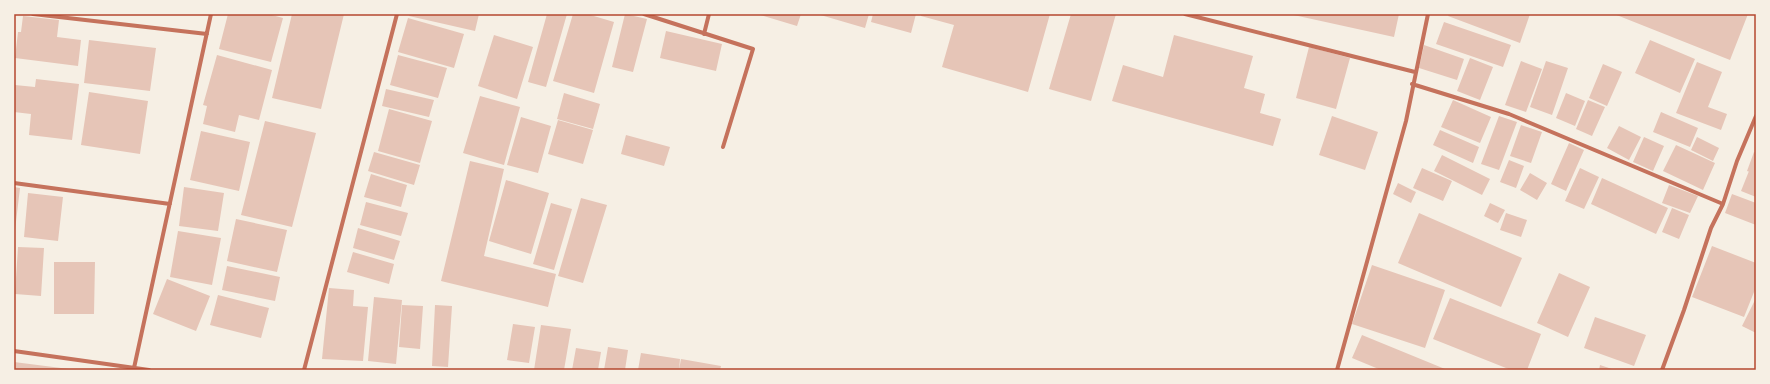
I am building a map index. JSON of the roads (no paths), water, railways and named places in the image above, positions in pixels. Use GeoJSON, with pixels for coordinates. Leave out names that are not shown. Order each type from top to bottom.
{"type":"FeatureCollection","features":[{"type":"Feature","properties":{"kind":"street"},"geometry":{"type":"LineString","coordinates":[[33,14],[207,34]]}},
{"type":"Feature","properties":{"kind":"street"},"geometry":{"type":"LineString","coordinates":[[134,368],[212,14]]}},
{"type":"Feature","properties":{"kind":"street"},"geometry":{"type":"LineString","coordinates":[[304,370],[397,14]]}},
{"type":"Feature","properties":{"kind":"street"},"geometry":{"type":"LineString","coordinates":[[644,14],[753,49],[723,147]]}},
{"type":"Feature","properties":{"kind":"street"},"geometry":{"type":"LineString","coordinates":[[704,34],[709,14]]}},
{"type":"Feature","properties":{"kind":"street"},"geometry":{"type":"LineString","coordinates":[[1185,14],[1415,72]]}},
{"type":"Feature","properties":{"kind":"street"},"geometry":{"type":"LineString","coordinates":[[1337,370],[1406,121],[1412,84],[1428,14]]}},
{"type":"Feature","properties":{"kind":"street"},"geometry":{"type":"LineString","coordinates":[[1412,84],[1509,114],[1723,204]]}},
{"type":"Feature","properties":{"kind":"street"},"geometry":{"type":"LineString","coordinates":[[1662,370],[1684,310],[1711,228],[1723,204],[1736,161],[1756,116]]}},
{"type":"Feature","properties":{"kind":"street"},"geometry":{"type":"LineString","coordinates":[[14,183],[170,204]]}},
{"type":"Feature","properties":{"kind":"street"},"geometry":{"type":"LineString","coordinates":[[14,351],[149,370]]}}]}
